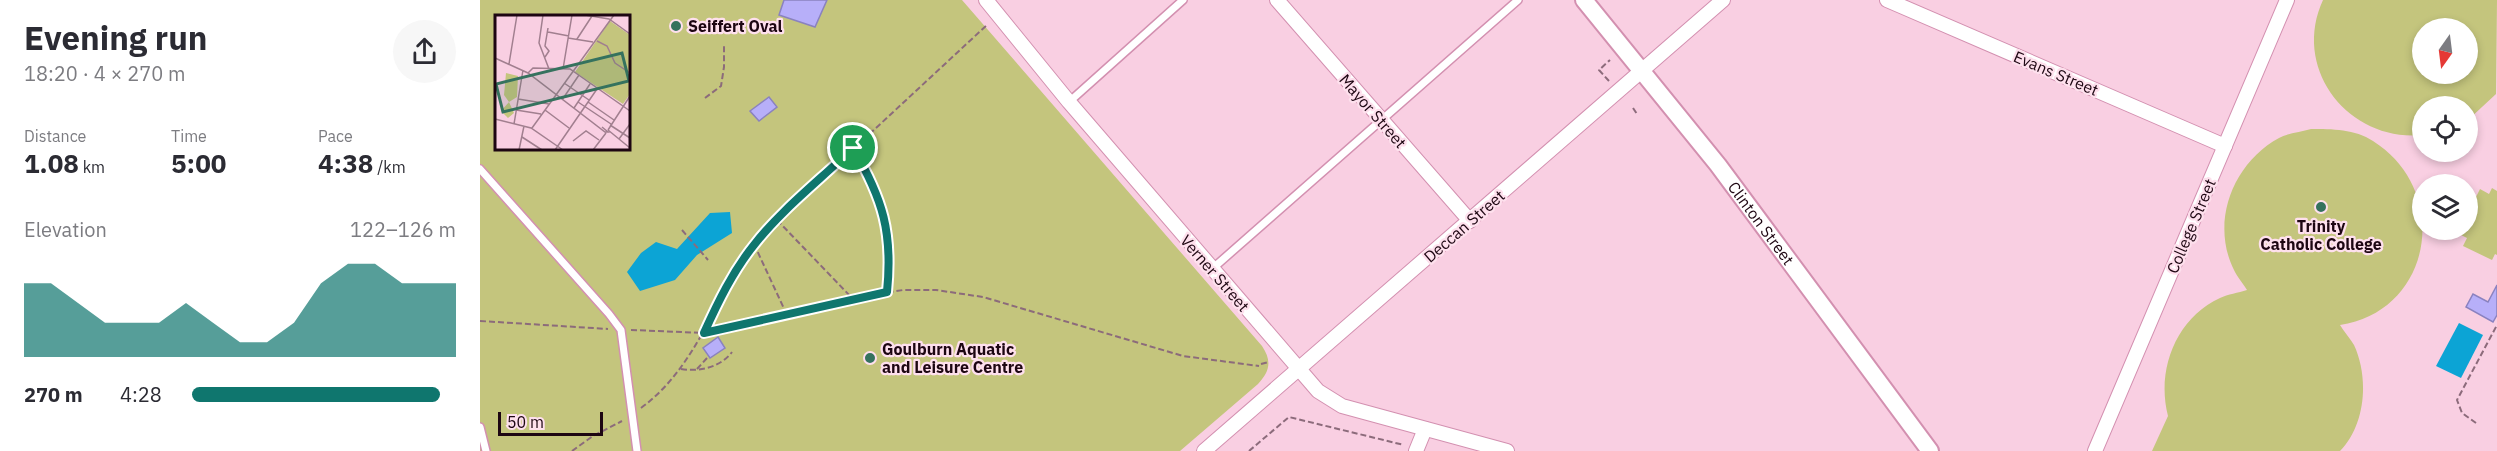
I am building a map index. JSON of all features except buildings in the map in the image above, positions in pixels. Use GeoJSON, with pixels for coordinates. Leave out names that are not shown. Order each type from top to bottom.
{"type":"FeatureCollection","features":[{"type":"Feature","properties":{"kind":"street","name":"Verner Street"},"geometry":{"type":"LineString","coordinates":[[986,0],[1069,102],[1318,391],[1334,403],[1507,451]]}},
{"type":"Feature","properties":{"kind":"street","name":"Mayor Street"},"geometry":{"type":"LineString","coordinates":[[1277,0],[1470,221]]}},
{"type":"Feature","properties":{"kind":"street","name":"Clinton Street"},"geometry":{"type":"LineString","coordinates":[[1584,0],[1718,165],[1930,451]]}},
{"type":"Feature","properties":{"kind":"street","name":"Deccan Street"},"geometry":{"type":"LineString","coordinates":[[1204,451],[1723,0]]}},
{"type":"Feature","properties":{"kind":"street","name":"Evans Street"},"geometry":{"type":"LineString","coordinates":[[1887,0],[2225,146]]}},
{"type":"Feature","properties":{"kind":"street","name":"College Street"},"geometry":{"type":"LineString","coordinates":[[2095,451],[2287,0]]}},
{"type":"Feature","properties":{"kind":"street"},"geometry":{"type":"LineString","coordinates":[[1416,450],[1425,429]]}},
{"type":"Feature","properties":{"kind":"lane"},"geometry":{"type":"LineString","coordinates":[[1069,102],[1183,0]]}},
{"type":"Feature","properties":{"kind":"lane"},"geometry":{"type":"LineString","coordinates":[[1212,269],[1383,122],[1518,0]]}},
{"type":"Feature","properties":{"kind":"lane"},"geometry":{"type":"LineString","coordinates":[[480,169],[621,330],[637,451]]}},
{"type":"Feature","properties":{"kind":"lane"},"geometry":{"type":"LineString","coordinates":[[480,427],[486,451]]}},
{"type":"Feature","properties":{"kind":"path"},"geometry":{"type":"LineString","coordinates":[[572,451],[633,414],[657,396],[681,369],[704,333],[728,283],[754,244],[853,148],[987,25],[1001,17]]}},
{"type":"Feature","properties":{"kind":"path"},"geometry":{"type":"LineString","coordinates":[[705,98],[721,86],[724,44]]}},
{"type":"Feature","properties":{"kind":"path"},"geometry":{"type":"LineString","coordinates":[[1609,81],[1599,70],[1610,60]]}},
{"type":"Feature","properties":{"kind":"path"},"geometry":{"type":"LineString","coordinates":[[1633,108],[1637,114]]}},
{"type":"Feature","properties":{"kind":"path"},"geometry":{"type":"LineString","coordinates":[[853,148],[873,182],[889,232],[890,268],[887,292]]}},
{"type":"Feature","properties":{"kind":"path"},"geometry":{"type":"LineString","coordinates":[[777,220],[853,299]]}},
{"type":"Feature","properties":{"kind":"path"},"geometry":{"type":"LineString","coordinates":[[682,230],[708,260]]}},
{"type":"Feature","properties":{"kind":"path"},"geometry":{"type":"LineString","coordinates":[[754,244],[787,315]]}},
{"type":"Feature","properties":{"kind":"path"},"geometry":{"type":"LineString","coordinates":[[480,321],[704,333],[887,292],[928,289],[968,294],[1183,356],[1260,365],[1269,362]]}},
{"type":"Feature","properties":{"kind":"path"},"geometry":{"type":"LineString","coordinates":[[2476,423],[2462,413],[2457,400],[2496,324]]}},
{"type":"Feature","properties":{"kind":"path"},"geometry":{"type":"LineString","coordinates":[[681,369],[696,369],[719,364],[732,352]]}},
{"type":"Feature","properties":{"kind":"path"},"geometry":{"type":"LineString","coordinates":[[696,369],[707,358]]}},
{"type":"Feature","properties":{"kind":"path"},"geometry":{"type":"LineString","coordinates":[[1250,451],[1289,417],[1416,450]]}},
{"type":"Feature","properties":{"kind":"green space"},"geometry":{"type":"Polygon","coordinates":[[[480,0],[962,0],[1262,346],[1267,356],[1267,370],[1258,384],[1180,451],[480,451],[480,0]]]}},
{"type":"Feature","properties":{"kind":"green space"},"geometry":{"type":"Polygon","coordinates":[[[2323,0],[2497,0],[2496,94],[2478,111],[2478,96],[2412,96],[2412,135],[2395,134],[2371,127],[2350,114],[2333,96],[2321,75],[2315,51],[2315,26],[2323,0]]]}},
{"type":"Feature","properties":{"kind":"green space"},"geometry":{"type":"Polygon","coordinates":[[[2311,129],[2351,132],[2366,137],[2398,163],[2412,186],[2412,240],[2421,240],[2412,274],[2396,297],[2371,315],[2340,325],[2354,345],[2362,371],[2362,400],[2355,428],[2340,451],[2152,451],[2168,416],[2165,381],[2173,347],[2181,332],[2205,307],[2223,297],[2247,290],[2234,270],[2227,252],[2224,233],[2230,195],[2249,162],[2279,138],[2311,129]]]}},
{"type":"Feature","properties":{"kind":"green space"},"geometry":{"type":"Polygon","coordinates":[[[2492,188],[2497,191],[2497,255],[2495,254],[2492,260],[2463,246],[2466,240],[2478,240],[2478,193],[2480,189],[2489,194],[2492,188]]]}},
{"type":"Feature","properties":{"kind":"water"},"geometry":{"type":"Polygon","coordinates":[[[730,212],[732,233],[697,255],[675,280],[640,291],[627,272],[641,253],[656,242],[677,249],[710,213],[730,212]]]}},
{"type":"Feature","properties":{"kind":"water"},"geometry":{"type":"Polygon","coordinates":[[[2459,323],[2483,335],[2461,378],[2436,366],[2459,323]]]}},
{"type":"Feature","properties":{"kind":"place","name":"Seiffert Oval"},"geometry":{"type":"Point","coordinates":[676,26]}},
{"type":"Feature","properties":{"kind":"place","name":"Trinity Catholic College"},"geometry":{"type":"Point","coordinates":[2321,207]}},
{"type":"Feature","properties":{"kind":"place","name":"Goulburn Aquatic and Leisure Centre"},"geometry":{"type":"Point","coordinates":[870,358]}},
{"type":"Feature","properties":{"kind":"route"},"geometry":{"type":"LineString","coordinates":[[853,148],[873,182],[889,232],[890,268],[887,292],[704,333],[728,283],[754,244],[853,148]]}}]}
